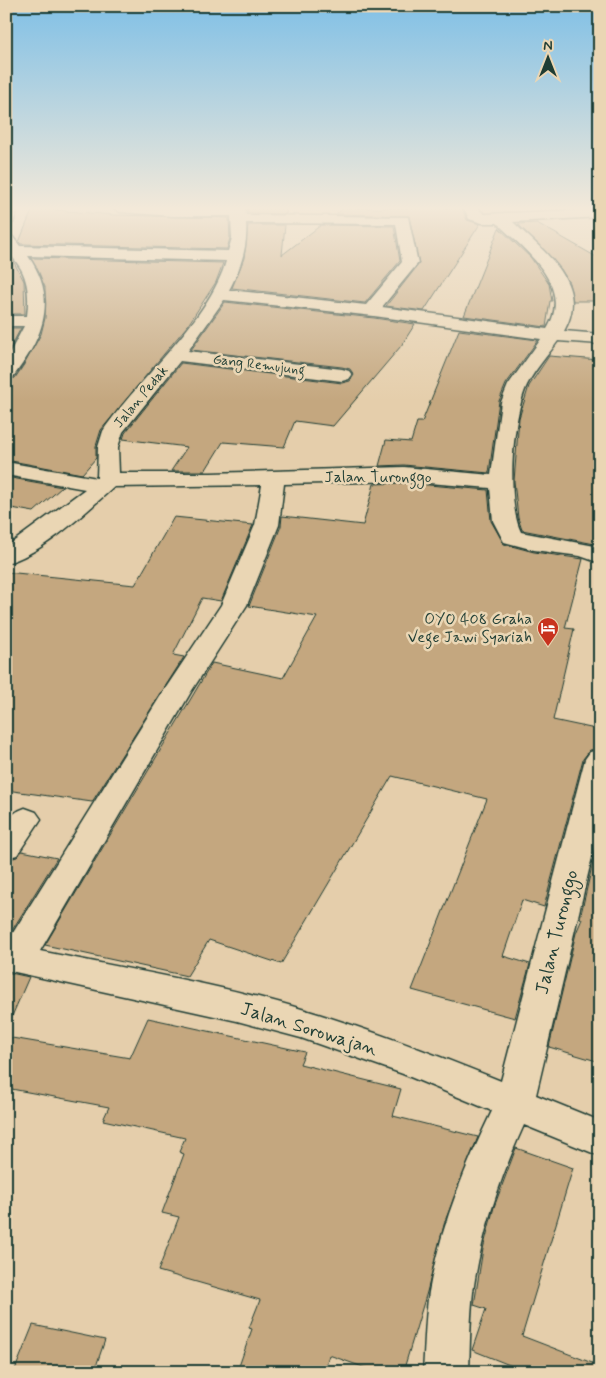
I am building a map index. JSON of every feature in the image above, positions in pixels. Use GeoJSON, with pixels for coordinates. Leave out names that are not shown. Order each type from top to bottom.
{"type":"FeatureCollection","features":[{"type":"Feature","properties":{"kind":"street"},"geometry":{"type":"LineString","coordinates":[[6,373],[18,359],[27,342],[33,321],[38,297],[30,272]]}},
{"type":"Feature","properties":{"kind":"street","name":"Jalan Pedak"},"geometry":{"type":"LineString","coordinates":[[104,482],[112,431],[176,355],[218,294],[230,272]]}},
{"type":"Feature","properties":{"kind":"street"},"geometry":{"type":"LineString","coordinates":[[370,311],[402,272]]}},
{"type":"Feature","properties":{"kind":"street"},"geometry":{"type":"LineString","coordinates":[[555,272],[560,282],[563,308],[561,319],[555,335],[522,377],[511,401],[501,482],[504,521],[512,537],[529,543],[590,551],[600,556]]}},
{"type":"Feature","properties":{"kind":"street"},"geometry":{"type":"LineString","coordinates":[[218,294],[600,339]]}},
{"type":"Feature","properties":{"kind":"street"},"geometry":{"type":"LineString","coordinates":[[6,321],[33,321]]}},
{"type":"Feature","properties":{"kind":"street","name":"Gang Remujung"},"geometry":{"type":"LineString","coordinates":[[176,355],[342,375]]}},
{"type":"Feature","properties":{"kind":"street","name":"Jalan Turonggo"},"geometry":{"type":"LineString","coordinates":[[6,468],[104,482],[404,474],[501,482]]}},
{"type":"Feature","properties":{"kind":"street"},"geometry":{"type":"LineString","coordinates":[[12,958],[177,692],[234,605],[267,525],[274,478]]}},
{"type":"Feature","properties":{"kind":"street"},"geometry":{"type":"LineString","coordinates":[[6,556],[20,550],[81,504],[104,482]]}},
{"type":"Feature","properties":{"kind":"street","name":"Jalan Turonggo"},"geometry":{"type":"LineString","coordinates":[[446,1372],[451,1293],[462,1238],[485,1167],[514,1105],[600,760]]}},
{"type":"Feature","properties":{"kind":"street"},"geometry":{"type":"LineString","coordinates":[[6,847],[25,819]]}},
{"type":"Feature","properties":{"kind":"street","name":"Jalan Sorowajan"},"geometry":{"type":"LineString","coordinates":[[12,958],[237,1007],[304,1024],[416,1064],[600,1139]]}},
{"type":"Feature","properties":{"kind":"building"},"geometry":{"type":"Polygon","coordinates":[[[19,272],[24,281],[25,314],[6,314],[6,273],[19,272]]]}},
{"type":"Feature","properties":{"kind":"building"},"geometry":{"type":"Polygon","coordinates":[[[38,272],[220,272],[216,282],[188,325],[101,430],[96,446],[96,458],[82,474],[6,460],[6,381],[15,378],[41,334],[45,318],[45,287],[38,272]]]}},
{"type":"Feature","properties":{"kind":"building"},"geometry":{"type":"Polygon","coordinates":[[[238,272],[391,272],[365,303],[232,288],[238,272]]]}},
{"type":"Feature","properties":{"kind":"building"},"geometry":{"type":"Polygon","coordinates":[[[412,272],[449,272],[424,311],[386,306],[412,272]]]}},
{"type":"Feature","properties":{"kind":"building"},"geometry":{"type":"Polygon","coordinates":[[[481,272],[541,272],[549,284],[552,301],[550,301],[546,327],[464,316],[481,272]]]}},
{"type":"Feature","properties":{"kind":"building"},"geometry":{"type":"Polygon","coordinates":[[[563,272],[600,272],[600,301],[573,301],[569,283],[563,272]]]}},
{"type":"Feature","properties":{"kind":"building"},"geometry":{"type":"Polygon","coordinates":[[[225,302],[415,324],[401,346],[333,426],[295,421],[284,447],[223,442],[205,471],[171,471],[187,447],[123,439],[125,433],[181,363],[342,383],[350,381],[354,375],[350,369],[342,367],[191,350],[225,302]]]}},
{"type":"Feature","properties":{"kind":"building"},"geometry":{"type":"Polygon","coordinates":[[[6,328],[21,328],[6,356],[6,328]]]}},
{"type":"Feature","properties":{"kind":"building"},"geometry":{"type":"Polygon","coordinates":[[[459,330],[538,340],[506,384],[499,401],[489,473],[404,465],[379,466],[386,440],[411,442],[417,422],[422,422],[459,330]]]}},
{"type":"Feature","properties":{"kind":"building"},"geometry":{"type":"Polygon","coordinates":[[[549,356],[600,360],[600,545],[522,530],[518,518],[514,481],[519,418],[529,386],[549,356]]]}},
{"type":"Feature","properties":{"kind":"building"},"geometry":{"type":"Polygon","coordinates":[[[6,477],[62,487],[34,512],[6,507],[6,477]]]}},
{"type":"Feature","properties":{"kind":"building"},"geometry":{"type":"Polygon","coordinates":[[[404,483],[488,490],[491,521],[504,544],[534,552],[583,559],[565,628],[574,629],[553,720],[600,730],[600,748],[590,750],[583,759],[544,907],[522,900],[503,956],[530,964],[515,1018],[412,990],[487,799],[392,776],[281,964],[209,940],[187,976],[45,945],[212,663],[283,678],[317,617],[249,606],[281,526],[282,516],[363,525],[374,484],[404,483]]]}},
{"type":"Feature","properties":{"kind":"building"},"geometry":{"type":"Polygon","coordinates":[[[174,517],[253,525],[221,601],[202,598],[173,655],[184,657],[92,802],[6,790],[6,572],[135,585],[174,517]]]}},
{"type":"Feature","properties":{"kind":"building"},"geometry":{"type":"Polygon","coordinates":[[[600,832],[600,1062],[549,1047],[576,933],[582,919],[580,918],[600,832]]]}},
{"type":"Feature","properties":{"kind":"building"},"geometry":{"type":"Polygon","coordinates":[[[22,851],[57,858],[6,940],[6,860],[17,857],[22,851]]]}},
{"type":"Feature","properties":{"kind":"building"},"geometry":{"type":"Polygon","coordinates":[[[6,972],[29,977],[6,1030],[6,972]]]}},
{"type":"Feature","properties":{"kind":"building"},"geometry":{"type":"Polygon","coordinates":[[[148,1018],[305,1052],[300,1064],[401,1089],[393,1116],[478,1137],[445,1221],[427,1292],[403,1372],[377,1372],[329,1355],[324,1372],[237,1372],[252,1329],[249,1328],[260,1300],[158,1271],[179,1217],[162,1213],[184,1154],[179,1152],[185,1138],[103,1120],[109,1107],[6,1088],[6,1037],[130,1058],[148,1018]]]}},
{"type":"Feature","properties":{"kind":"building"},"geometry":{"type":"Polygon","coordinates":[[[516,1148],[573,1168],[522,1336],[600,1366],[600,1372],[527,1372],[472,1350],[486,1309],[474,1305],[483,1249],[494,1207],[516,1148]]]}},
{"type":"Feature","properties":{"kind":"building"},"geometry":{"type":"Polygon","coordinates":[[[33,1325],[105,1340],[94,1372],[14,1372],[33,1325]]]}},
{"type":"Feature","properties":{"kind":"place","name":"OYO 408 Graha Vege Jawi Syariah"},"geometry":{"type":"Point","coordinates":[548,647]}}]}
